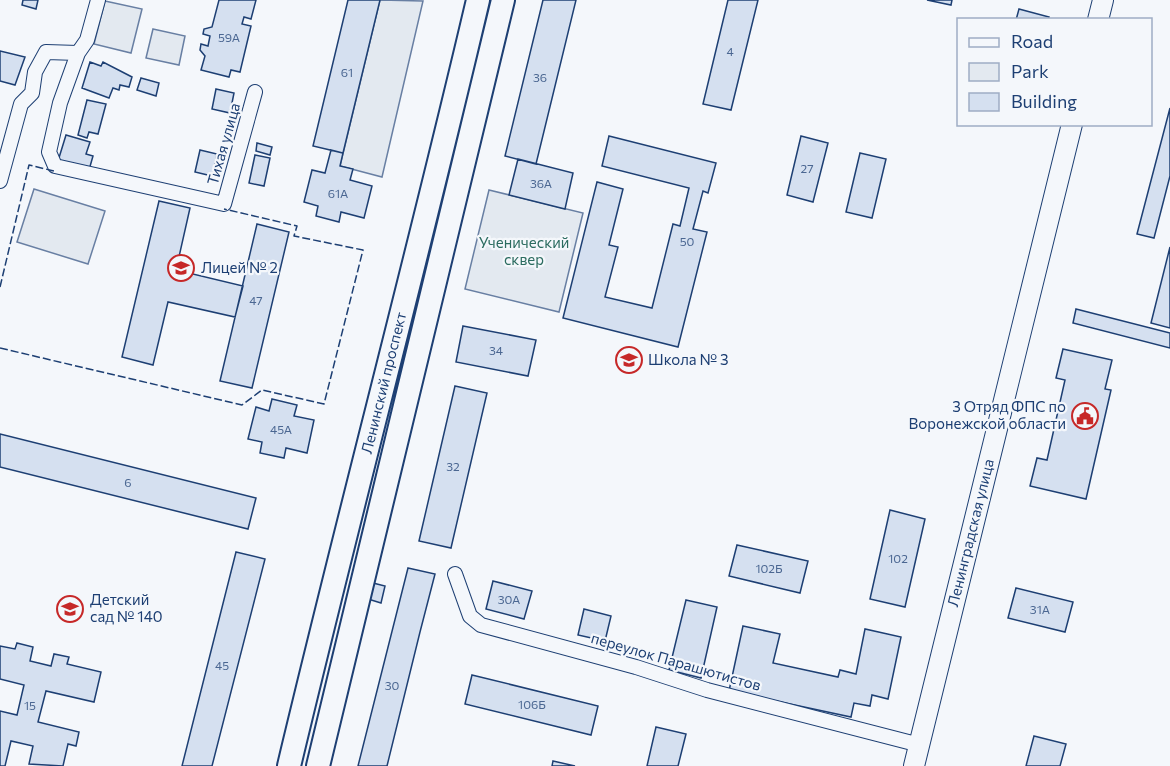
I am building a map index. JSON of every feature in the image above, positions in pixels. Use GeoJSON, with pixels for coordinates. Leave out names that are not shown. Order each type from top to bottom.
{"type":"FeatureCollection","features":[{"type":"Feature","properties":{"kind":"main road","name":"Ленинский проспект"},"geometry":{"type":"LineString","coordinates":[[289,766],[338,561],[435,184],[478,0]]}},
{"type":"Feature","properties":{"kind":"main road","name":"Ленинский проспект"},"geometry":{"type":"LineString","coordinates":[[318,766],[503,0]]}},
{"type":"Feature","properties":{"kind":"main road"},"geometry":{"type":"LineString","coordinates":[[1098,18],[1103,0]]}},
{"type":"Feature","properties":{"kind":"main road","name":"Ленинградская улица"},"geometry":{"type":"LineString","coordinates":[[914,766],[1072,126]]}},
{"type":"Feature","properties":{"kind":"street"},"geometry":{"type":"LineString","coordinates":[[0,181],[21,104],[32,93],[35,72],[46,52],[78,53],[87,40],[98,0]]}},
{"type":"Feature","properties":{"kind":"street","name":"Тихая улица"},"geometry":{"type":"LineString","coordinates":[[78,53],[60,104],[49,152],[56,166],[224,204],[255,92]]}},
{"type":"Feature","properties":{"kind":"street","name":"переулок Парашютистов"},"geometry":{"type":"LineString","coordinates":[[454,574],[470,616],[481,625],[636,667],[707,690],[920,745]]}},
{"type":"Feature","properties":{"kind":"green space"},"geometry":{"type":"Polygon","coordinates":[[[380,0],[423,1],[382,177],[340,166],[380,0]]]}},
{"type":"Feature","properties":{"kind":"green space"},"geometry":{"type":"Polygon","coordinates":[[[105,1],[142,9],[131,53],[94,44],[105,1]]]}},
{"type":"Feature","properties":{"kind":"green space"},"geometry":{"type":"Polygon","coordinates":[[[153,29],[185,36],[179,65],[146,58],[153,29]]]}},
{"type":"Feature","properties":{"kind":"green space"},"geometry":{"type":"Polygon","coordinates":[[[34,189],[105,211],[88,264],[17,242],[34,189]]]}},
{"type":"Feature","properties":{"kind":"green space","name":"Ученический сквер"},"geometry":{"type":"Polygon","coordinates":[[[489,190],[583,213],[559,312],[465,289],[489,190]]]}},
{"type":"Feature","properties":{"kind":"building"},"geometry":{"type":"Polygon","coordinates":[[[23,0],[38,0],[36,9],[22,5],[23,0]]]}},
{"type":"Feature","properties":{"kind":"building"},"geometry":{"type":"Polygon","coordinates":[[[219,0],[256,0],[251,19],[244,17],[242,24],[251,26],[240,72],[231,70],[229,77],[201,70],[205,56],[200,50],[201,44],[208,46],[210,36],[203,34],[204,29],[212,27],[219,0]]]}},
{"type":"Feature","properties":{"kind":"building"},"geometry":{"type":"Polygon","coordinates":[[[348,0],[380,0],[343,153],[313,146],[348,0]]]}},
{"type":"Feature","properties":{"kind":"building"},"geometry":{"type":"Polygon","coordinates":[[[543,0],[576,0],[536,164],[505,156],[543,0]]]}},
{"type":"Feature","properties":{"kind":"building"},"geometry":{"type":"Polygon","coordinates":[[[728,0],[758,0],[731,110],[703,104],[728,0]]]}},
{"type":"Feature","properties":{"kind":"building"},"geometry":{"type":"Polygon","coordinates":[[[927,0],[952,0],[951,5],[927,0]]]}},
{"type":"Feature","properties":{"kind":"building"},"geometry":{"type":"Polygon","coordinates":[[[1019,9],[1049,17],[1049,18],[1017,18],[1019,9]]]}},
{"type":"Feature","properties":{"kind":"building"},"geometry":{"type":"Polygon","coordinates":[[[0,51],[25,57],[15,85],[0,81],[0,51]]]}},
{"type":"Feature","properties":{"kind":"building"},"geometry":{"type":"Polygon","coordinates":[[[90,62],[101,66],[103,62],[132,77],[129,87],[120,85],[119,90],[113,88],[109,98],[82,88],[90,62]]]}},
{"type":"Feature","properties":{"kind":"building"},"geometry":{"type":"Polygon","coordinates":[[[141,78],[159,83],[156,96],[137,90],[141,78]]]}},
{"type":"Feature","properties":{"kind":"building"},"geometry":{"type":"Polygon","coordinates":[[[216,89],[234,93],[230,113],[212,109],[216,89]]]}},
{"type":"Feature","properties":{"kind":"building"},"geometry":{"type":"Polygon","coordinates":[[[87,100],[106,104],[98,134],[89,132],[87,138],[78,135],[87,100]]]}},
{"type":"Feature","properties":{"kind":"building"},"geometry":{"type":"Polygon","coordinates":[[[1170,108],[1170,176],[1154,238],[1137,234],[1170,108]]]}},
{"type":"Feature","properties":{"kind":"building"},"geometry":{"type":"Polygon","coordinates":[[[66,135],[90,142],[86,154],[93,156],[89,170],[58,161],[66,135]]]}},
{"type":"Feature","properties":{"kind":"building"},"geometry":{"type":"Polygon","coordinates":[[[609,136],[716,163],[708,193],[703,191],[693,229],[707,232],[678,347],[563,318],[597,182],[623,189],[609,245],[618,247],[605,297],[652,308],[673,224],[680,226],[689,188],[602,166],[609,136]]]}},
{"type":"Feature","properties":{"kind":"building"},"geometry":{"type":"Polygon","coordinates":[[[801,136],[828,143],[813,202],[787,195],[801,136]]]}},
{"type":"Feature","properties":{"kind":"building"},"geometry":{"type":"Polygon","coordinates":[[[257,143],[272,147],[270,155],[256,151],[257,143]]]}},
{"type":"Feature","properties":{"kind":"building"},"geometry":{"type":"Polygon","coordinates":[[[200,150],[217,154],[212,176],[195,172],[200,150]]]}},
{"type":"Feature","properties":{"kind":"building"},"geometry":{"type":"Polygon","coordinates":[[[331,150],[343,153],[340,166],[353,169],[350,180],[372,186],[364,218],[341,212],[339,222],[316,216],[318,206],[304,202],[312,170],[325,173],[331,150]]]}},
{"type":"Feature","properties":{"kind":"building"},"geometry":{"type":"Polygon","coordinates":[[[860,153],[886,159],[872,218],[846,212],[860,153]]]}},
{"type":"Feature","properties":{"kind":"building"},"geometry":{"type":"Polygon","coordinates":[[[255,155],[270,158],[264,186],[249,183],[255,155]]]}},
{"type":"Feature","properties":{"kind":"building"},"geometry":{"type":"Polygon","coordinates":[[[518,159],[573,173],[565,209],[509,195],[518,159]]]}},
{"type":"Feature","properties":{"kind":"building"},"geometry":{"type":"Polygon","coordinates":[[[159,201],[190,208],[176,270],[243,286],[235,317],[168,302],[153,365],[122,357],[159,201]]]}},
{"type":"Feature","properties":{"kind":"building"},"geometry":{"type":"Polygon","coordinates":[[[257,224],[289,232],[252,388],[220,381],[257,224]]]}},
{"type":"Feature","properties":{"kind":"building"},"geometry":{"type":"Polygon","coordinates":[[[1170,247],[1170,328],[1151,323],[1170,247]]]}},
{"type":"Feature","properties":{"kind":"building"},"geometry":{"type":"Polygon","coordinates":[[[1076,309],[1170,333],[1170,348],[1073,323],[1076,309]]]}},
{"type":"Feature","properties":{"kind":"building"},"geometry":{"type":"Polygon","coordinates":[[[463,326],[536,340],[528,376],[456,362],[463,326]]]}},
{"type":"Feature","properties":{"kind":"building"},"geometry":{"type":"Polygon","coordinates":[[[1063,349],[1112,360],[1105,389],[1111,390],[1086,499],[1030,486],[1037,458],[1047,460],[1065,380],[1056,378],[1063,349]]]}},
{"type":"Feature","properties":{"kind":"building"},"geometry":{"type":"Polygon","coordinates":[[[455,386],[487,393],[451,548],[419,541],[455,386]]]}},
{"type":"Feature","properties":{"kind":"building"},"geometry":{"type":"Polygon","coordinates":[[[272,399],[297,405],[294,416],[314,420],[307,453],[286,448],[284,458],[260,453],[262,442],[248,439],[256,407],[269,411],[272,399]]]}},
{"type":"Feature","properties":{"kind":"building"},"geometry":{"type":"Polygon","coordinates":[[[0,434],[256,498],[248,529],[0,467],[0,434]]]}},
{"type":"Feature","properties":{"kind":"building"},"geometry":{"type":"Polygon","coordinates":[[[890,510],[925,519],[905,607],[870,599],[890,510]]]}},
{"type":"Feature","properties":{"kind":"building"},"geometry":{"type":"Polygon","coordinates":[[[737,545],[808,561],[800,593],[729,576],[737,545]]]}},
{"type":"Feature","properties":{"kind":"building"},"geometry":{"type":"Polygon","coordinates":[[[236,552],[265,559],[212,766],[182,766],[236,552]]]}},
{"type":"Feature","properties":{"kind":"building"},"geometry":{"type":"Polygon","coordinates":[[[408,568],[435,574],[387,766],[358,766],[408,568]]]}},
{"type":"Feature","properties":{"kind":"building"},"geometry":{"type":"Polygon","coordinates":[[[493,581],[532,591],[524,619],[486,609],[493,581]]]}},
{"type":"Feature","properties":{"kind":"building"},"geometry":{"type":"Polygon","coordinates":[[[373,583],[385,586],[381,603],[368,599],[373,583]]]}},
{"type":"Feature","properties":{"kind":"building"},"geometry":{"type":"Polygon","coordinates":[[[1016,588],[1073,602],[1065,632],[1008,618],[1016,588]]]}},
{"type":"Feature","properties":{"kind":"building"},"geometry":{"type":"Polygon","coordinates":[[[686,600],[717,607],[701,678],[669,670],[686,600]]]}},
{"type":"Feature","properties":{"kind":"building"},"geometry":{"type":"Polygon","coordinates":[[[584,609],[611,616],[605,641],[578,635],[584,609]]]}},
{"type":"Feature","properties":{"kind":"building"},"geometry":{"type":"Polygon","coordinates":[[[743,626],[780,634],[773,663],[838,677],[840,670],[856,674],[865,629],[901,637],[888,699],[872,695],[870,706],[854,703],[851,717],[729,691],[743,626]]]}},
{"type":"Feature","properties":{"kind":"building"},"geometry":{"type":"Polygon","coordinates":[[[17,643],[33,647],[30,661],[51,666],[54,654],[69,657],[67,664],[101,672],[94,702],[46,691],[38,722],[79,732],[76,746],[68,744],[63,766],[29,764],[33,746],[11,741],[5,766],[0,766],[0,711],[17,715],[24,685],[0,679],[0,646],[15,649],[17,643]]]}},
{"type":"Feature","properties":{"kind":"building"},"geometry":{"type":"Polygon","coordinates":[[[472,675],[598,706],[591,735],[465,704],[472,675]]]}},
{"type":"Feature","properties":{"kind":"building"},"geometry":{"type":"Polygon","coordinates":[[[656,727],[686,734],[678,766],[647,766],[656,727]]]}},
{"type":"Feature","properties":{"kind":"building"},"geometry":{"type":"Polygon","coordinates":[[[1034,736],[1066,744],[1060,766],[1026,766],[1034,736]]]}},
{"type":"Feature","properties":{"kind":"building"},"geometry":{"type":"Polygon","coordinates":[[[553,761],[575,766],[552,766],[553,761]]]}},
{"type":"Feature","properties":{"kind":"fence"},"geometry":{"type":"LineString","coordinates":[[0,287],[29,165],[54,171]]}},
{"type":"Feature","properties":{"kind":"fence"},"geometry":{"type":"LineString","coordinates":[[0,348],[242,405],[262,390],[324,404],[363,250],[294,236],[297,226],[224,209]]}},
{"type":"Feature","properties":{"kind":"place","name":"Лицей № 2"},"geometry":{"type":"Point","coordinates":[181,268]}},
{"type":"Feature","properties":{"kind":"place","name":"Школа № 3"},"geometry":{"type":"Point","coordinates":[629,360]}},
{"type":"Feature","properties":{"kind":"place","name":"3 Отряд ФПС по Воронежской области"},"geometry":{"type":"Point","coordinates":[1085,416]}},
{"type":"Feature","properties":{"kind":"place","name":"Детский сад № 140"},"geometry":{"type":"Point","coordinates":[70,609]}}]}
